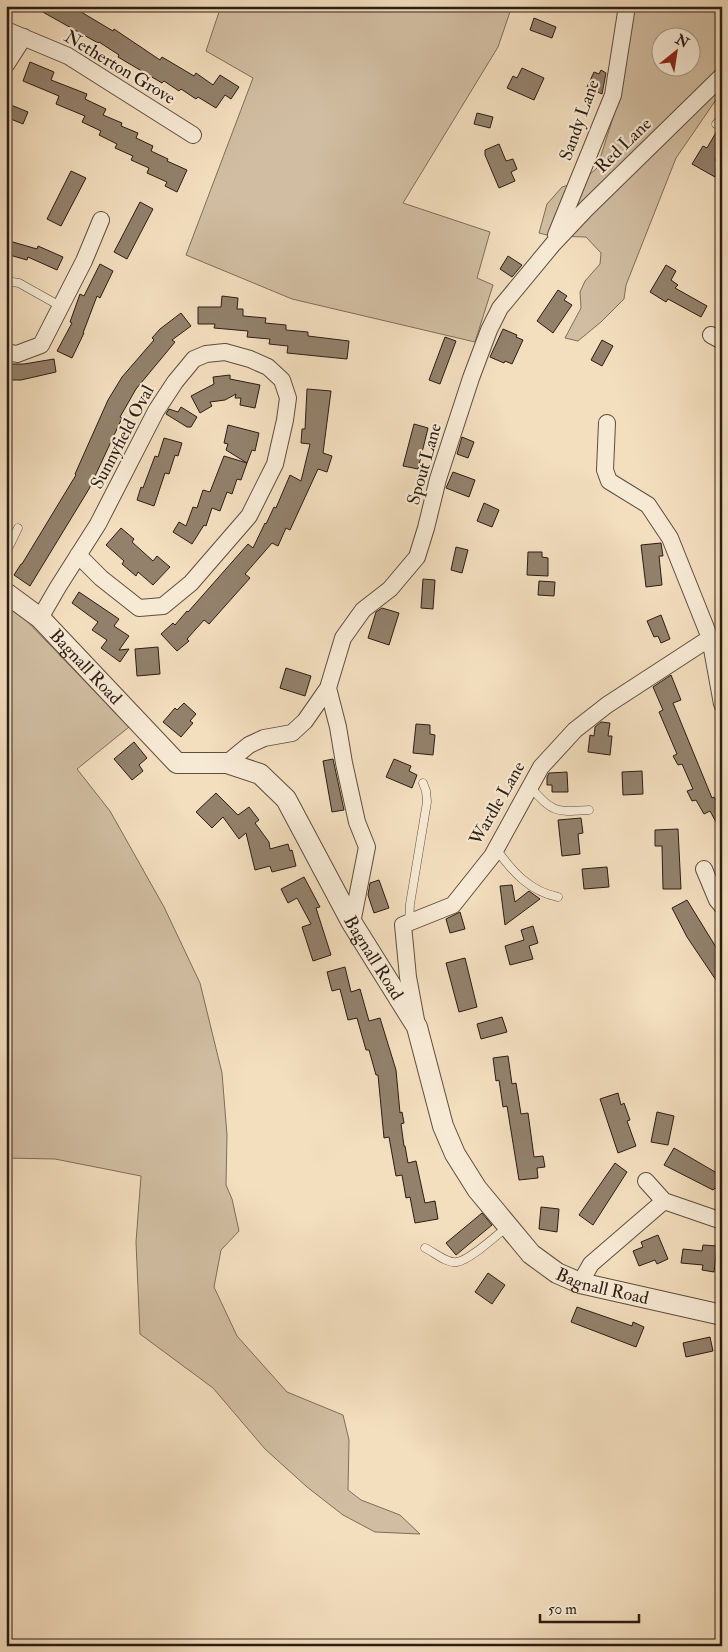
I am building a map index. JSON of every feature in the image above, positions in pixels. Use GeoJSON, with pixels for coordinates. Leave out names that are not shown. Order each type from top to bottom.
{"type":"FeatureCollection","features":[{"type":"Feature","properties":{"kind":"street","name":"Sandy Lane"},"geometry":{"type":"LineString","coordinates":[[553,244],[613,95],[627,6]]}},
{"type":"Feature","properties":{"kind":"street","name":"Netherton Grove"},"geometry":{"type":"LineString","coordinates":[[6,30],[68,56],[193,135]]}},
{"type":"Feature","properties":{"kind":"street"},"geometry":{"type":"LineString","coordinates":[[6,64],[24,37]]}},
{"type":"Feature","properties":{"kind":"street","name":"Red Lane"},"geometry":{"type":"LineString","coordinates":[[553,244],[586,209],[722,76]]}},
{"type":"Feature","properties":{"kind":"street"},"geometry":{"type":"LineString","coordinates":[[6,352],[17,354],[41,345],[84,261],[101,220]]}},
{"type":"Feature","properties":{"kind":"street","name":"Spout Lane"},"geometry":{"type":"LineString","coordinates":[[227,763],[249,744],[264,738],[292,733],[305,721],[328,688],[343,638],[363,610],[390,589],[416,557],[426,528],[438,479],[489,330],[500,308],[553,244]]}},
{"type":"Feature","properties":{"kind":"street","name":"Sunnyfield Oval"},"geometry":{"type":"LineString","coordinates":[[40,618],[78,555],[98,524],[115,494],[156,411],[175,382],[194,359],[206,354],[225,352],[250,358],[268,367],[282,380],[288,398],[275,464],[249,516],[191,583],[163,606],[139,608],[101,578],[78,555]]}},
{"type":"Feature","properties":{"kind":"street"},"geometry":{"type":"LineString","coordinates":[[607,423],[605,470],[610,481],[648,505],[670,538],[710,638],[722,704]]}},
{"type":"Feature","properties":{"kind":"street","name":"Bagnall Road"},"geometry":{"type":"LineString","coordinates":[[6,593],[40,618],[177,762],[227,763],[260,774],[286,799],[352,923],[417,1027],[444,1126],[455,1154],[477,1189],[531,1254],[557,1273],[580,1283],[722,1315]]}},
{"type":"Feature","properties":{"kind":"street","name":"Wardle Lane"},"geometry":{"type":"LineString","coordinates":[[409,923],[453,905],[492,856],[541,767],[575,730],[607,705],[710,638]]}},
{"type":"Feature","properties":{"kind":"street"},"geometry":{"type":"LineString","coordinates":[[328,688],[338,727],[357,822],[367,847],[352,923]]}},
{"type":"Feature","properties":{"kind":"street"},"geometry":{"type":"LineString","coordinates":[[704,869],[717,900],[722,906]]}},
{"type":"Feature","properties":{"kind":"street"},"geometry":{"type":"LineString","coordinates":[[409,923],[404,925],[404,934],[408,977],[417,1027]]}},
{"type":"Feature","properties":{"kind":"street"},"geometry":{"type":"LineString","coordinates":[[646,1181],[664,1201],[722,1221]]}},
{"type":"Feature","properties":{"kind":"street"},"geometry":{"type":"LineString","coordinates":[[580,1283],[591,1264],[664,1201]]}},
{"type":"Feature","properties":{"kind":"lane"},"geometry":{"type":"LineString","coordinates":[[6,281],[19,283],[60,306]]}},
{"type":"Feature","properties":{"kind":"lane"},"geometry":{"type":"LineString","coordinates":[[6,553],[18,528]]}},
{"type":"Feature","properties":{"kind":"lane"},"geometry":{"type":"LineString","coordinates":[[409,923],[410,904],[427,802],[423,783]]}},
{"type":"Feature","properties":{"kind":"lane"},"geometry":{"type":"LineString","coordinates":[[530,787],[547,805],[561,811],[589,810]]}},
{"type":"Feature","properties":{"kind":"lane"},"geometry":{"type":"LineString","coordinates":[[496,849],[512,870],[526,883],[558,898]]}},
{"type":"Feature","properties":{"kind":"lane"},"geometry":{"type":"LineString","coordinates":[[425,1248],[448,1261],[456,1262],[466,1258],[488,1243],[508,1226]]}},
{"type":"Feature","properties":{"kind":"shaded area"},"geometry":{"type":"Polygon","coordinates":[[[221,6],[512,6],[498,47],[403,203],[490,232],[477,278],[493,285],[475,342],[292,299],[186,255],[253,78],[206,51],[221,6]]]}},
{"type":"Feature","properties":{"kind":"shaded area"},"geometry":{"type":"Polygon","coordinates":[[[633,6],[722,6],[722,91],[676,158],[626,285],[624,299],[578,341],[565,338],[581,308],[580,292],[585,281],[600,264],[601,253],[586,237],[551,236],[539,233],[547,204],[562,187],[582,181],[597,168],[619,99],[633,6]]]}},
{"type":"Feature","properties":{"kind":"shaded area"},"geometry":{"type":"Polygon","coordinates":[[[6,608],[21,615],[129,727],[77,769],[110,811],[164,907],[200,983],[222,1073],[227,1135],[226,1185],[232,1199],[239,1231],[221,1250],[214,1287],[237,1336],[287,1392],[343,1415],[349,1440],[348,1490],[361,1500],[400,1515],[420,1534],[375,1532],[343,1515],[307,1487],[265,1449],[213,1388],[140,1334],[136,1242],[141,1176],[55,1159],[6,1158],[6,608]]]}},
{"type":"Feature","properties":{"kind":"building"},"geometry":{"type":"Polygon","coordinates":[[[32,6],[71,6],[113,31],[114,29],[160,60],[162,57],[194,76],[196,73],[213,85],[220,75],[239,87],[231,99],[225,95],[216,108],[198,97],[196,99],[181,89],[179,91],[164,81],[162,83],[118,57],[119,55],[99,42],[32,6]]]}},
{"type":"Feature","properties":{"kind":"building"},"geometry":{"type":"Polygon","coordinates":[[[534,18],[556,27],[552,38],[530,30],[534,18]]]}},
{"type":"Feature","properties":{"kind":"building"},"geometry":{"type":"Polygon","coordinates":[[[30,62],[54,72],[51,80],[87,94],[85,99],[106,109],[103,115],[122,123],[121,126],[138,133],[136,138],[153,146],[151,151],[187,170],[177,192],[165,186],[167,182],[147,173],[149,168],[131,160],[133,156],[115,148],[117,144],[99,135],[101,131],[82,122],[85,116],[56,104],[59,96],[23,81],[30,62]]]}},
{"type":"Feature","properties":{"kind":"building"},"geometry":{"type":"Polygon","coordinates":[[[522,68],[544,78],[534,100],[507,88],[513,76],[517,78],[522,68]]]}},
{"type":"Feature","properties":{"kind":"building"},"geometry":{"type":"Polygon","coordinates":[[[601,70],[606,73],[602,94],[587,87],[594,72],[599,74],[601,70]]]}},
{"type":"Feature","properties":{"kind":"building"},"geometry":{"type":"Polygon","coordinates":[[[6,103],[28,112],[23,124],[6,117],[6,103]]]}},
{"type":"Feature","properties":{"kind":"building"},"geometry":{"type":"Polygon","coordinates":[[[477,113],[493,117],[490,128],[474,124],[477,113]]]}},
{"type":"Feature","properties":{"kind":"building"},"geometry":{"type":"Polygon","coordinates":[[[722,126],[722,149],[715,160],[722,165],[715,177],[692,164],[703,146],[707,148],[718,129],[722,126]]]}},
{"type":"Feature","properties":{"kind":"building"},"geometry":{"type":"Polygon","coordinates":[[[499,144],[506,161],[513,159],[517,169],[511,172],[515,181],[499,188],[485,155],[485,150],[499,144]]]}},
{"type":"Feature","properties":{"kind":"building"},"geometry":{"type":"Polygon","coordinates":[[[71,171],[86,178],[61,226],[47,219],[71,171]]]}},
{"type":"Feature","properties":{"kind":"building"},"geometry":{"type":"Polygon","coordinates":[[[140,202],[153,209],[127,259],[114,252],[140,202]]]}},
{"type":"Feature","properties":{"kind":"building"},"geometry":{"type":"Polygon","coordinates":[[[6,240],[37,249],[38,246],[63,257],[57,270],[28,257],[27,260],[6,254],[6,240]]]}},
{"type":"Feature","properties":{"kind":"building"},"geometry":{"type":"Polygon","coordinates":[[[508,256],[522,265],[512,277],[500,269],[508,256]]]}},
{"type":"Feature","properties":{"kind":"building"},"geometry":{"type":"Polygon","coordinates":[[[100,264],[113,271],[100,298],[97,296],[84,333],[72,358],[57,351],[72,323],[70,322],[80,294],[84,296],[100,264]]]}},
{"type":"Feature","properties":{"kind":"building"},"geometry":{"type":"Polygon","coordinates":[[[666,265],[676,271],[671,280],[678,285],[675,288],[707,306],[701,317],[668,299],[666,302],[650,292],[666,265]]]}},
{"type":"Feature","properties":{"kind":"building"},"geometry":{"type":"Polygon","coordinates":[[[558,290],[567,296],[564,300],[572,305],[553,333],[537,321],[558,290]]]}},
{"type":"Feature","properties":{"kind":"building"},"geometry":{"type":"Polygon","coordinates":[[[222,296],[238,298],[237,309],[243,309],[243,316],[266,318],[265,323],[286,325],[286,330],[308,332],[308,336],[349,341],[347,359],[287,353],[288,346],[269,344],[270,339],[247,337],[248,331],[214,328],[215,324],[198,324],[198,307],[221,307],[222,296]]]}},
{"type":"Feature","properties":{"kind":"building"},"geometry":{"type":"Polygon","coordinates":[[[181,313],[191,326],[172,340],[175,342],[136,389],[120,417],[122,418],[89,489],[30,586],[14,575],[76,475],[108,400],[122,377],[154,340],[152,338],[160,329],[181,313]]]}},
{"type":"Feature","properties":{"kind":"building"},"geometry":{"type":"Polygon","coordinates":[[[503,329],[523,340],[512,364],[490,357],[503,329]]]}},
{"type":"Feature","properties":{"kind":"building"},"geometry":{"type":"Polygon","coordinates":[[[445,337],[456,341],[440,384],[429,380],[445,337]]]}},
{"type":"Feature","properties":{"kind":"building"},"geometry":{"type":"Polygon","coordinates":[[[602,340],[613,346],[602,366],[591,360],[602,340]]]}},
{"type":"Feature","properties":{"kind":"building"},"geometry":{"type":"Polygon","coordinates":[[[54,359],[56,372],[21,380],[6,380],[6,364],[24,364],[54,359]]]}},
{"type":"Feature","properties":{"kind":"building"},"geometry":{"type":"Polygon","coordinates":[[[230,375],[230,379],[260,385],[255,408],[240,405],[241,398],[235,398],[236,394],[225,400],[210,402],[212,406],[200,413],[191,396],[214,384],[213,377],[230,375]]]}},
{"type":"Feature","properties":{"kind":"building"},"geometry":{"type":"Polygon","coordinates":[[[307,389],[331,391],[323,453],[332,456],[327,472],[318,469],[290,530],[286,528],[278,546],[272,543],[245,574],[250,578],[209,624],[204,620],[187,639],[189,641],[177,651],[161,634],[173,623],[175,625],[188,612],[248,544],[253,548],[274,507],[276,508],[290,475],[301,481],[310,444],[301,443],[302,429],[305,429],[307,389]]]}},
{"type":"Feature","properties":{"kind":"building"},"geometry":{"type":"Polygon","coordinates":[[[181,407],[197,417],[191,427],[187,427],[166,414],[169,409],[178,412],[181,407]]]}},
{"type":"Feature","properties":{"kind":"building"},"geometry":{"type":"Polygon","coordinates":[[[414,424],[428,428],[418,469],[403,466],[414,424]]]}},
{"type":"Feature","properties":{"kind":"building"},"geometry":{"type":"Polygon","coordinates":[[[228,425],[259,433],[255,451],[252,450],[247,463],[226,450],[228,444],[224,443],[228,425]]]}},
{"type":"Feature","properties":{"kind":"building"},"geometry":{"type":"Polygon","coordinates":[[[462,437],[474,442],[468,458],[457,454],[462,437]]]}},
{"type":"Feature","properties":{"kind":"building"},"geometry":{"type":"Polygon","coordinates":[[[164,438],[182,443],[178,456],[175,455],[169,474],[165,473],[154,506],[137,500],[155,456],[158,457],[164,438]]]}},
{"type":"Feature","properties":{"kind":"building"},"geometry":{"type":"Polygon","coordinates":[[[224,456],[247,463],[241,480],[237,479],[232,494],[227,492],[220,511],[212,508],[206,526],[204,525],[192,544],[173,532],[179,522],[186,526],[193,507],[197,508],[203,490],[210,492],[224,456]]]}},
{"type":"Feature","properties":{"kind":"building"},"geometry":{"type":"Polygon","coordinates":[[[453,472],[475,480],[469,497],[446,488],[453,472]]]}},
{"type":"Feature","properties":{"kind":"building"},"geometry":{"type":"Polygon","coordinates":[[[484,503],[499,510],[492,527],[477,521],[484,503]]]}},
{"type":"Feature","properties":{"kind":"building"},"geometry":{"type":"Polygon","coordinates":[[[121,528],[134,539],[132,542],[153,561],[157,556],[170,567],[153,585],[138,572],[136,576],[122,564],[124,561],[106,545],[121,528]]]}},
{"type":"Feature","properties":{"kind":"building"},"geometry":{"type":"Polygon","coordinates":[[[661,543],[663,556],[659,556],[662,585],[646,587],[641,545],[661,543]]]}},
{"type":"Feature","properties":{"kind":"building"},"geometry":{"type":"Polygon","coordinates":[[[456,547],[468,550],[462,573],[451,570],[456,547]]]}},
{"type":"Feature","properties":{"kind":"building"},"geometry":{"type":"Polygon","coordinates":[[[528,552],[542,552],[542,557],[548,558],[548,576],[527,575],[528,552]]]}},
{"type":"Feature","properties":{"kind":"building"},"geometry":{"type":"Polygon","coordinates":[[[423,579],[435,580],[433,609],[421,608],[423,579]]]}},
{"type":"Feature","properties":{"kind":"building"},"geometry":{"type":"Polygon","coordinates":[[[539,581],[555,582],[554,596],[538,595],[539,581]]]}},
{"type":"Feature","properties":{"kind":"building"},"geometry":{"type":"Polygon","coordinates":[[[79,592],[119,619],[114,626],[129,636],[119,650],[129,649],[120,662],[101,648],[107,640],[92,630],[98,622],[72,603],[79,592]]]}},
{"type":"Feature","properties":{"kind":"building"},"geometry":{"type":"Polygon","coordinates":[[[382,608],[399,613],[389,645],[368,638],[376,612],[382,608]]]}},
{"type":"Feature","properties":{"kind":"building"},"geometry":{"type":"Polygon","coordinates":[[[661,615],[670,639],[661,643],[658,636],[654,637],[647,621],[661,615]]]}},
{"type":"Feature","properties":{"kind":"building"},"geometry":{"type":"Polygon","coordinates":[[[158,647],[160,674],[137,676],[135,649],[158,647]]]}},
{"type":"Feature","properties":{"kind":"building"},"geometry":{"type":"Polygon","coordinates":[[[286,668],[311,676],[305,696],[280,688],[286,668]]]}},
{"type":"Feature","properties":{"kind":"building"},"geometry":{"type":"Polygon","coordinates":[[[671,675],[681,700],[673,703],[712,798],[714,797],[722,811],[722,833],[710,811],[704,814],[696,800],[692,801],[687,791],[693,789],[682,764],[678,765],[673,756],[677,754],[659,712],[663,710],[653,687],[671,675]]]}},
{"type":"Feature","properties":{"kind":"building"},"geometry":{"type":"Polygon","coordinates":[[[184,703],[196,714],[190,721],[193,723],[181,737],[163,722],[175,708],[177,710],[184,703]]]}},
{"type":"Feature","properties":{"kind":"building"},"geometry":{"type":"Polygon","coordinates":[[[601,722],[610,723],[608,736],[612,736],[610,755],[588,752],[590,735],[594,736],[595,727],[601,722]]]}},
{"type":"Feature","properties":{"kind":"building"},"geometry":{"type":"Polygon","coordinates":[[[416,724],[430,725],[430,734],[435,735],[433,755],[413,753],[416,724]]]}},
{"type":"Feature","properties":{"kind":"building"},"geometry":{"type":"Polygon","coordinates":[[[134,742],[147,758],[139,765],[143,771],[132,780],[114,759],[134,742]]]}},
{"type":"Feature","properties":{"kind":"building"},"geometry":{"type":"Polygon","coordinates":[[[333,759],[344,810],[332,812],[323,761],[333,759]]]}},
{"type":"Feature","properties":{"kind":"building"},"geometry":{"type":"Polygon","coordinates":[[[394,759],[411,766],[409,771],[417,775],[412,788],[386,777],[394,759]]]}},
{"type":"Feature","properties":{"kind":"building"},"geometry":{"type":"Polygon","coordinates":[[[642,771],[643,794],[623,795],[622,772],[642,771]]]}},
{"type":"Feature","properties":{"kind":"building"},"geometry":{"type":"Polygon","coordinates":[[[567,772],[568,792],[552,792],[552,785],[547,785],[549,773],[567,772]]]}},
{"type":"Feature","properties":{"kind":"building"},"geometry":{"type":"Polygon","coordinates":[[[216,793],[238,815],[249,807],[259,820],[255,823],[269,842],[270,849],[288,844],[290,851],[292,850],[296,866],[272,872],[270,866],[255,870],[246,833],[239,839],[223,817],[212,828],[196,812],[216,793]]]}},
{"type":"Feature","properties":{"kind":"building"},"geometry":{"type":"Polygon","coordinates":[[[581,818],[583,833],[578,834],[580,854],[562,856],[558,820],[581,818]]]}},
{"type":"Feature","properties":{"kind":"building"},"geometry":{"type":"Polygon","coordinates":[[[678,829],[681,889],[663,889],[662,846],[655,846],[655,830],[678,829]]]}},
{"type":"Feature","properties":{"kind":"building"},"geometry":{"type":"Polygon","coordinates":[[[607,867],[609,887],[584,889],[582,869],[607,867]]]}},
{"type":"Feature","properties":{"kind":"building"},"geometry":{"type":"Polygon","coordinates":[[[304,877],[320,907],[316,908],[331,955],[313,961],[302,927],[311,924],[297,898],[288,903],[281,889],[304,877]]]}},
{"type":"Feature","properties":{"kind":"building"},"geometry":{"type":"Polygon","coordinates":[[[379,880],[389,908],[374,913],[368,895],[370,883],[379,880]]]}},
{"type":"Feature","properties":{"kind":"building"},"geometry":{"type":"Polygon","coordinates":[[[512,885],[515,902],[529,891],[540,899],[505,925],[500,886],[512,885]]]}},
{"type":"Feature","properties":{"kind":"building"},"geometry":{"type":"Polygon","coordinates":[[[687,900],[722,957],[722,989],[687,937],[672,908],[687,900]]]}},
{"type":"Feature","properties":{"kind":"building"},"geometry":{"type":"Polygon","coordinates":[[[460,912],[465,929],[450,933],[446,919],[460,912]]]}},
{"type":"Feature","properties":{"kind":"building"},"geometry":{"type":"Polygon","coordinates":[[[533,926],[538,943],[529,946],[533,959],[510,965],[505,946],[524,940],[521,930],[533,926]]]}},
{"type":"Feature","properties":{"kind":"building"},"geometry":{"type":"Polygon","coordinates":[[[465,958],[477,1007],[459,1012],[446,963],[465,958]]]}},
{"type":"Feature","properties":{"kind":"building"},"geometry":{"type":"Polygon","coordinates":[[[345,967],[351,992],[360,989],[369,1021],[380,1018],[396,1070],[400,1113],[402,1112],[404,1123],[401,1124],[408,1163],[416,1161],[425,1203],[435,1201],[438,1219],[415,1223],[410,1197],[406,1198],[402,1175],[396,1176],[389,1137],[384,1138],[378,1075],[376,1075],[369,1050],[366,1050],[357,1018],[348,1020],[340,989],[332,991],[327,972],[345,967]]]}},
{"type":"Feature","properties":{"kind":"building"},"geometry":{"type":"Polygon","coordinates":[[[502,1017],[507,1032],[481,1039],[477,1024],[502,1017]]]}},
{"type":"Feature","properties":{"kind":"building"},"geometry":{"type":"Polygon","coordinates":[[[508,1056],[512,1084],[516,1083],[521,1114],[528,1113],[534,1157],[543,1156],[545,1167],[537,1168],[538,1178],[519,1180],[507,1106],[503,1107],[499,1080],[496,1081],[493,1058],[508,1056]]]}},
{"type":"Feature","properties":{"kind":"building"},"geometry":{"type":"Polygon","coordinates":[[[618,1093],[621,1105],[624,1103],[630,1120],[627,1121],[636,1146],[618,1153],[600,1099],[618,1093]]]}},
{"type":"Feature","properties":{"kind":"building"},"geometry":{"type":"Polygon","coordinates":[[[657,1112],[674,1116],[668,1145],[651,1142],[657,1112]]]}},
{"type":"Feature","properties":{"kind":"building"},"geometry":{"type":"Polygon","coordinates":[[[674,1148],[722,1176],[722,1192],[715,1188],[713,1190],[664,1165],[674,1148]]]}},
{"type":"Feature","properties":{"kind":"building"},"geometry":{"type":"Polygon","coordinates":[[[615,1163],[627,1172],[593,1225],[579,1215],[615,1163]]]}},
{"type":"Feature","properties":{"kind":"building"},"geometry":{"type":"Polygon","coordinates":[[[541,1207],[559,1209],[557,1232],[539,1229],[541,1207]]]}},
{"type":"Feature","properties":{"kind":"building"},"geometry":{"type":"Polygon","coordinates":[[[482,1213],[492,1225],[456,1255],[446,1243],[482,1213]]]}},
{"type":"Feature","properties":{"kind":"building"},"geometry":{"type":"Polygon","coordinates":[[[658,1235],[668,1259],[657,1264],[655,1260],[639,1266],[633,1251],[643,1247],[641,1242],[658,1235]]]}},
{"type":"Feature","properties":{"kind":"building"},"geometry":{"type":"Polygon","coordinates":[[[703,1245],[717,1246],[714,1272],[702,1270],[703,1265],[681,1263],[683,1249],[702,1251],[703,1245]]]}},
{"type":"Feature","properties":{"kind":"building"},"geometry":{"type":"Polygon","coordinates":[[[488,1273],[505,1285],[492,1304],[475,1292],[488,1273]]]}},
{"type":"Feature","properties":{"kind":"building"},"geometry":{"type":"Polygon","coordinates":[[[577,1307],[632,1326],[633,1322],[644,1327],[636,1347],[571,1322],[577,1307]]]}},
{"type":"Feature","properties":{"kind":"building"},"geometry":{"type":"Polygon","coordinates":[[[710,1337],[713,1351],[686,1357],[683,1343],[710,1337]]]}}]}
